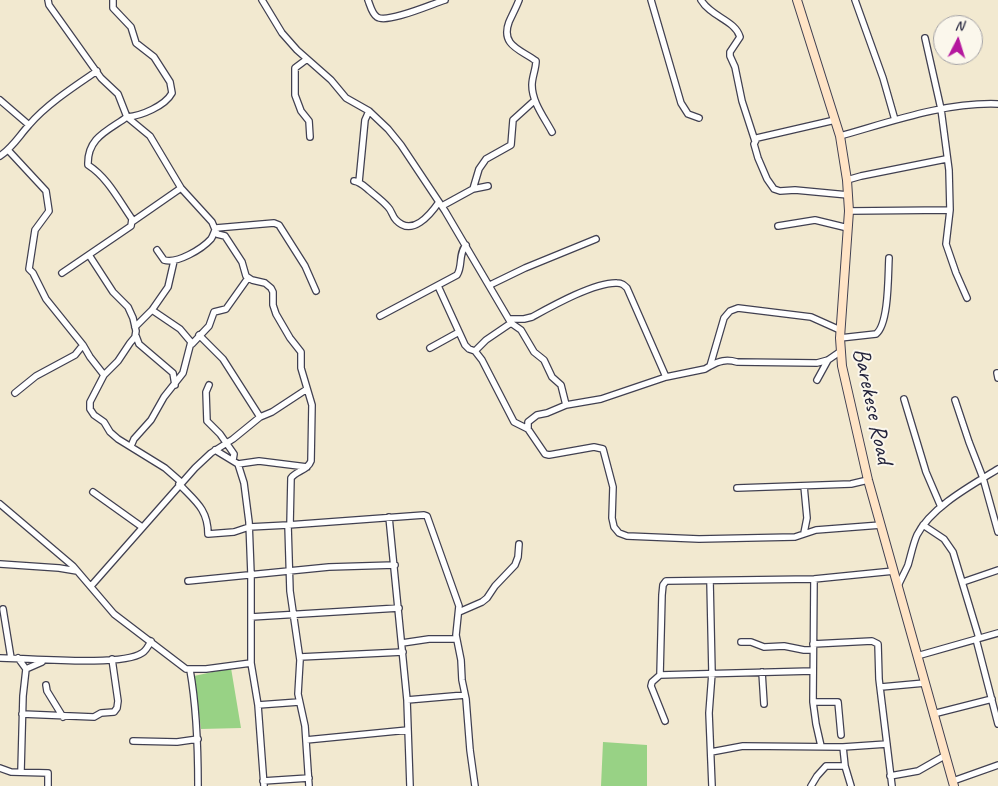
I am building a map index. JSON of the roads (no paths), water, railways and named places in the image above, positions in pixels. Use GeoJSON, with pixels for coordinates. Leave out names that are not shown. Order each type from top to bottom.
{"type":"FeatureCollection","features":[{"type":"Feature","properties":{"kind":"main road","name":"Barekese Road"},"geometry":{"type":"LineString","coordinates":[[797,0],[840,136],[847,180],[849,211],[840,334],[840,351],[844,375],[868,480],[954,784]]}},
{"type":"Feature","properties":{"kind":"street"},"geometry":{"type":"LineString","coordinates":[[48,0],[49,5],[101,78],[118,94],[127,117],[150,136],[181,188],[216,228],[217,234],[226,236],[242,263],[248,278],[265,283],[273,290],[273,304],[276,314],[285,331],[301,352],[301,368],[310,397],[312,413],[311,461],[307,467],[290,478],[289,570],[300,657],[299,702],[306,740],[309,786]]}},
{"type":"Feature","properties":{"kind":"street"},"geometry":{"type":"LineString","coordinates":[[62,273],[132,226],[132,219],[110,188],[107,180],[97,170],[88,165],[88,154],[92,142],[127,117],[140,116],[148,112],[172,93],[170,82],[154,57],[136,43],[131,27],[106,0]]}},
{"type":"Feature","properties":{"kind":"street"},"geometry":{"type":"LineString","coordinates":[[113,0],[113,8]]}},
{"type":"Feature","properties":{"kind":"street"},"geometry":{"type":"LineString","coordinates":[[263,0],[282,33],[331,80],[346,98],[369,111],[388,129],[401,146],[466,245],[511,321],[521,330],[534,352],[544,360],[552,377],[561,385],[566,405]]}},
{"type":"Feature","properties":{"kind":"street"},"geometry":{"type":"LineString","coordinates":[[368,0],[374,13],[382,19],[404,15],[445,0]]}},
{"type":"Feature","properties":{"kind":"street"},"geometry":{"type":"LineString","coordinates":[[519,0],[507,26],[508,40],[513,46],[536,61],[532,82],[534,100],[552,132]]}},
{"type":"Feature","properties":{"kind":"street"},"geometry":{"type":"LineString","coordinates":[[651,0],[681,103],[688,114],[699,118]]}},
{"type":"Feature","properties":{"kind":"street"},"geometry":{"type":"LineString","coordinates":[[700,0],[710,12],[731,24],[738,31],[740,37],[730,52],[730,56],[735,67],[742,101],[758,158],[767,180],[774,188],[780,191],[795,190],[848,195]]}},
{"type":"Feature","properties":{"kind":"street"},"geometry":{"type":"LineString","coordinates":[[855,0],[883,78],[895,120]]}},
{"type":"Feature","properties":{"kind":"street"},"geometry":{"type":"LineString","coordinates":[[925,38],[941,110],[950,183],[950,210],[946,244],[967,298]]}},
{"type":"Feature","properties":{"kind":"street"},"geometry":{"type":"LineString","coordinates":[[307,59],[295,68],[294,90],[300,111],[308,119],[310,137]]}},
{"type":"Feature","properties":{"kind":"street"},"geometry":{"type":"LineString","coordinates":[[0,156],[14,146],[29,125],[63,95],[96,71]]}},
{"type":"Feature","properties":{"kind":"street"},"geometry":{"type":"LineString","coordinates":[[0,100],[29,125]]}},
{"type":"Feature","properties":{"kind":"street"},"geometry":{"type":"LineString","coordinates":[[473,189],[479,169],[486,158],[510,146],[513,120],[534,100]]}},
{"type":"Feature","properties":{"kind":"street"},"geometry":{"type":"LineString","coordinates":[[840,136],[895,120],[959,106],[998,104]]}},
{"type":"Feature","properties":{"kind":"street"},"geometry":{"type":"LineString","coordinates":[[369,111],[365,120],[357,181],[389,208],[395,220],[406,226],[416,225],[422,222],[440,204],[473,189],[488,186]]}},
{"type":"Feature","properties":{"kind":"street"},"geometry":{"type":"LineString","coordinates":[[754,141],[757,138],[782,131],[835,120]]}},
{"type":"Feature","properties":{"kind":"street"},"geometry":{"type":"LineString","coordinates":[[8,150],[46,190],[50,208],[34,230],[29,268],[46,299],[83,344],[90,358],[104,375]]}},
{"type":"Feature","properties":{"kind":"street"},"geometry":{"type":"LineString","coordinates":[[847,180],[946,159]]}},
{"type":"Feature","properties":{"kind":"street"},"geometry":{"type":"LineString","coordinates":[[132,222],[181,188]]}},
{"type":"Feature","properties":{"kind":"street"},"geometry":{"type":"LineString","coordinates":[[849,211],[950,210]]}},
{"type":"Feature","properties":{"kind":"street"},"geometry":{"type":"LineString","coordinates":[[778,226],[815,220],[848,228]]}},
{"type":"Feature","properties":{"kind":"street"},"geometry":{"type":"LineString","coordinates":[[216,228],[268,223],[279,225],[304,266],[316,291]]}},
{"type":"Feature","properties":{"kind":"street"},"geometry":{"type":"LineString","coordinates":[[157,250],[164,260],[174,261],[204,246],[212,238],[216,228]]}},
{"type":"Feature","properties":{"kind":"street"},"geometry":{"type":"LineString","coordinates":[[490,285],[525,268],[596,239]]}},
{"type":"Feature","properties":{"kind":"street"},"geometry":{"type":"LineString","coordinates":[[380,316],[457,275],[460,270],[461,253],[466,245]]}},
{"type":"Feature","properties":{"kind":"street"},"geometry":{"type":"LineString","coordinates":[[89,255],[113,292],[128,307],[139,344],[173,373],[175,384]]}},
{"type":"Feature","properties":{"kind":"street"},"geometry":{"type":"LineString","coordinates":[[710,366],[724,318],[730,311],[738,308],[811,317],[840,334],[876,334],[880,331],[886,304],[888,258]]}},
{"type":"Feature","properties":{"kind":"street"},"geometry":{"type":"LineString","coordinates":[[135,327],[152,310],[168,287],[174,261]]}},
{"type":"Feature","properties":{"kind":"street"},"geometry":{"type":"LineString","coordinates":[[131,446],[134,439],[151,420],[164,397],[183,373],[185,360],[192,344],[209,326],[214,312],[226,309],[248,278]]}},
{"type":"Feature","properties":{"kind":"street"},"geometry":{"type":"LineString","coordinates":[[474,351],[511,321],[532,317],[595,288],[616,283],[623,284],[627,288],[666,377]]}},
{"type":"Feature","properties":{"kind":"street"},"geometry":{"type":"LineString","coordinates":[[438,286],[465,345],[482,360],[514,422],[528,429],[543,452],[549,455],[594,447],[602,449],[613,487],[612,518],[614,526],[619,533],[627,536],[699,539],[795,537],[816,530],[881,525]]}},
{"type":"Feature","properties":{"kind":"street"},"geometry":{"type":"LineString","coordinates":[[152,310],[180,329],[192,344]]}},
{"type":"Feature","properties":{"kind":"street"},"geometry":{"type":"LineString","coordinates":[[430,348],[458,332]]}},
{"type":"Feature","properties":{"kind":"street"},"geometry":{"type":"LineString","coordinates":[[199,335],[223,359],[260,417]]}},
{"type":"Feature","properties":{"kind":"street"},"geometry":{"type":"LineString","coordinates":[[136,336],[118,361],[104,375],[90,402],[90,409],[118,439],[165,468],[180,483],[205,513],[208,521],[208,534],[234,532],[249,527],[428,516],[459,612],[456,639],[465,695],[475,786]]}},
{"type":"Feature","properties":{"kind":"street"},"geometry":{"type":"LineString","coordinates":[[16,393],[36,376],[75,355],[83,344]]}},
{"type":"Feature","properties":{"kind":"street"},"geometry":{"type":"LineString","coordinates":[[528,429],[528,422],[537,415],[566,405],[601,399],[666,377],[705,369],[717,362],[729,360],[791,364],[817,363],[828,360],[840,351]]}},
{"type":"Feature","properties":{"kind":"street"},"geometry":{"type":"LineString","coordinates":[[75,355],[90,358]]}},
{"type":"Feature","properties":{"kind":"street"},"geometry":{"type":"LineString","coordinates":[[817,380],[828,360]]}},
{"type":"Feature","properties":{"kind":"street"},"geometry":{"type":"LineString","coordinates":[[209,385],[206,392],[206,421],[220,434],[234,454],[235,462],[244,483],[249,527],[251,574],[251,663],[258,704],[263,784],[309,778]]}},
{"type":"Feature","properties":{"kind":"street"},"geometry":{"type":"LineString","coordinates":[[91,586],[195,468],[215,450],[233,439],[260,417],[272,412],[307,389]]}},
{"type":"Feature","properties":{"kind":"street"},"geometry":{"type":"LineString","coordinates":[[904,399],[926,472],[941,507]]}},
{"type":"Feature","properties":{"kind":"street"},"geometry":{"type":"LineString","coordinates":[[955,400],[998,530]]}},
{"type":"Feature","properties":{"kind":"street"},"geometry":{"type":"LineString","coordinates":[[215,450],[235,462],[259,461],[307,467]]}},
{"type":"Feature","properties":{"kind":"street"},"geometry":{"type":"LineString","coordinates":[[898,586],[923,525],[941,507],[998,469]]}},
{"type":"Feature","properties":{"kind":"street"},"geometry":{"type":"LineString","coordinates":[[736,488],[851,484],[868,480]]}},
{"type":"Feature","properties":{"kind":"street"},"geometry":{"type":"LineString","coordinates":[[804,486],[807,518],[804,533]]}},
{"type":"Feature","properties":{"kind":"street"},"geometry":{"type":"LineString","coordinates":[[93,492],[142,527]]}},
{"type":"Feature","properties":{"kind":"street"},"geometry":{"type":"LineString","coordinates":[[0,504],[78,571],[114,614],[186,669],[251,663]]}},
{"type":"Feature","properties":{"kind":"street"},"geometry":{"type":"LineString","coordinates":[[390,517],[407,700],[410,786]]}},
{"type":"Feature","properties":{"kind":"street"},"geometry":{"type":"LineString","coordinates":[[923,525],[938,534],[953,552],[963,582],[998,724]]}},
{"type":"Feature","properties":{"kind":"street"},"geometry":{"type":"LineString","coordinates":[[459,612],[487,598],[495,586],[515,565],[518,558],[519,544]]}},
{"type":"Feature","properties":{"kind":"street"},"geometry":{"type":"LineString","coordinates":[[0,564],[78,571]]}},
{"type":"Feature","properties":{"kind":"street"},"geometry":{"type":"LineString","coordinates":[[188,581],[289,570],[395,565]]}},
{"type":"Feature","properties":{"kind":"street"},"geometry":{"type":"LineString","coordinates":[[963,582],[998,570]]}},
{"type":"Feature","properties":{"kind":"street"},"geometry":{"type":"LineString","coordinates":[[660,675],[663,585],[666,581],[814,579],[894,571]]}},
{"type":"Feature","properties":{"kind":"street"},"geometry":{"type":"LineString","coordinates":[[814,579],[813,702],[821,746]]}},
{"type":"Feature","properties":{"kind":"street"},"geometry":{"type":"LineString","coordinates":[[710,581],[712,674],[709,713],[712,786]]}},
{"type":"Feature","properties":{"kind":"street"},"geometry":{"type":"LineString","coordinates":[[251,617],[399,608]]}},
{"type":"Feature","properties":{"kind":"street"},"geometry":{"type":"LineString","coordinates":[[3,609],[15,658],[26,669]]}},
{"type":"Feature","properties":{"kind":"street"},"geometry":{"type":"LineString","coordinates":[[917,656],[998,634]]}},
{"type":"Feature","properties":{"kind":"street"},"geometry":{"type":"LineString","coordinates":[[402,643],[456,639]]}},
{"type":"Feature","properties":{"kind":"street"},"geometry":{"type":"LineString","coordinates":[[0,658],[44,661],[112,660],[140,654],[145,651],[151,641]]}},
{"type":"Feature","properties":{"kind":"street"},"geometry":{"type":"LineString","coordinates":[[741,642],[751,642],[764,647],[784,646],[804,650],[813,647],[872,642],[878,644],[892,786]]}},
{"type":"Feature","properties":{"kind":"street"},"geometry":{"type":"LineString","coordinates":[[300,657],[403,652]]}},
{"type":"Feature","properties":{"kind":"street"},"geometry":{"type":"LineString","coordinates":[[22,714],[94,717],[101,712],[110,713],[116,710],[118,701],[112,660]]}},
{"type":"Feature","properties":{"kind":"street"},"geometry":{"type":"LineString","coordinates":[[26,669],[44,661]]}},
{"type":"Feature","properties":{"kind":"street"},"geometry":{"type":"LineString","coordinates":[[22,771],[22,714],[26,669]]}},
{"type":"Feature","properties":{"kind":"street"},"geometry":{"type":"LineString","coordinates":[[190,670],[195,697],[198,739],[198,786]]}},
{"type":"Feature","properties":{"kind":"street"},"geometry":{"type":"LineString","coordinates":[[665,721],[651,686],[652,682],[660,675],[813,671]]}},
{"type":"Feature","properties":{"kind":"street"},"geometry":{"type":"LineString","coordinates":[[762,672],[764,704]]}},
{"type":"Feature","properties":{"kind":"street"},"geometry":{"type":"LineString","coordinates":[[881,687],[925,684]]}},
{"type":"Feature","properties":{"kind":"street"},"geometry":{"type":"LineString","coordinates":[[46,685],[47,691],[63,717]]}},
{"type":"Feature","properties":{"kind":"street"},"geometry":{"type":"LineString","coordinates":[[407,700],[465,695]]}},
{"type":"Feature","properties":{"kind":"street"},"geometry":{"type":"LineString","coordinates":[[933,714],[992,699]]}},
{"type":"Feature","properties":{"kind":"street"},"geometry":{"type":"LineString","coordinates":[[258,704],[299,702]]}},
{"type":"Feature","properties":{"kind":"street"},"geometry":{"type":"LineString","coordinates":[[813,702],[838,702],[841,735]]}},
{"type":"Feature","properties":{"kind":"street"},"geometry":{"type":"LineString","coordinates":[[306,740],[408,730]]}},
{"type":"Feature","properties":{"kind":"street"},"geometry":{"type":"LineString","coordinates":[[133,740],[177,742],[198,739]]}},
{"type":"Feature","properties":{"kind":"street"},"geometry":{"type":"LineString","coordinates":[[711,752],[743,746],[887,744]]}},
{"type":"Feature","properties":{"kind":"street"},"geometry":{"type":"LineString","coordinates":[[843,746],[845,766],[851,786]]}},
{"type":"Feature","properties":{"kind":"street"},"geometry":{"type":"LineString","coordinates":[[890,776],[918,771],[946,755]]}},
{"type":"Feature","properties":{"kind":"street"},"geometry":{"type":"LineString","coordinates":[[954,784],[998,765]]}},
{"type":"Feature","properties":{"kind":"street"},"geometry":{"type":"LineString","coordinates":[[811,786],[826,766],[845,766]]}},
{"type":"Feature","properties":{"kind":"street"},"geometry":{"type":"LineString","coordinates":[[0,768],[11,772],[48,773],[48,786]]}}]}
